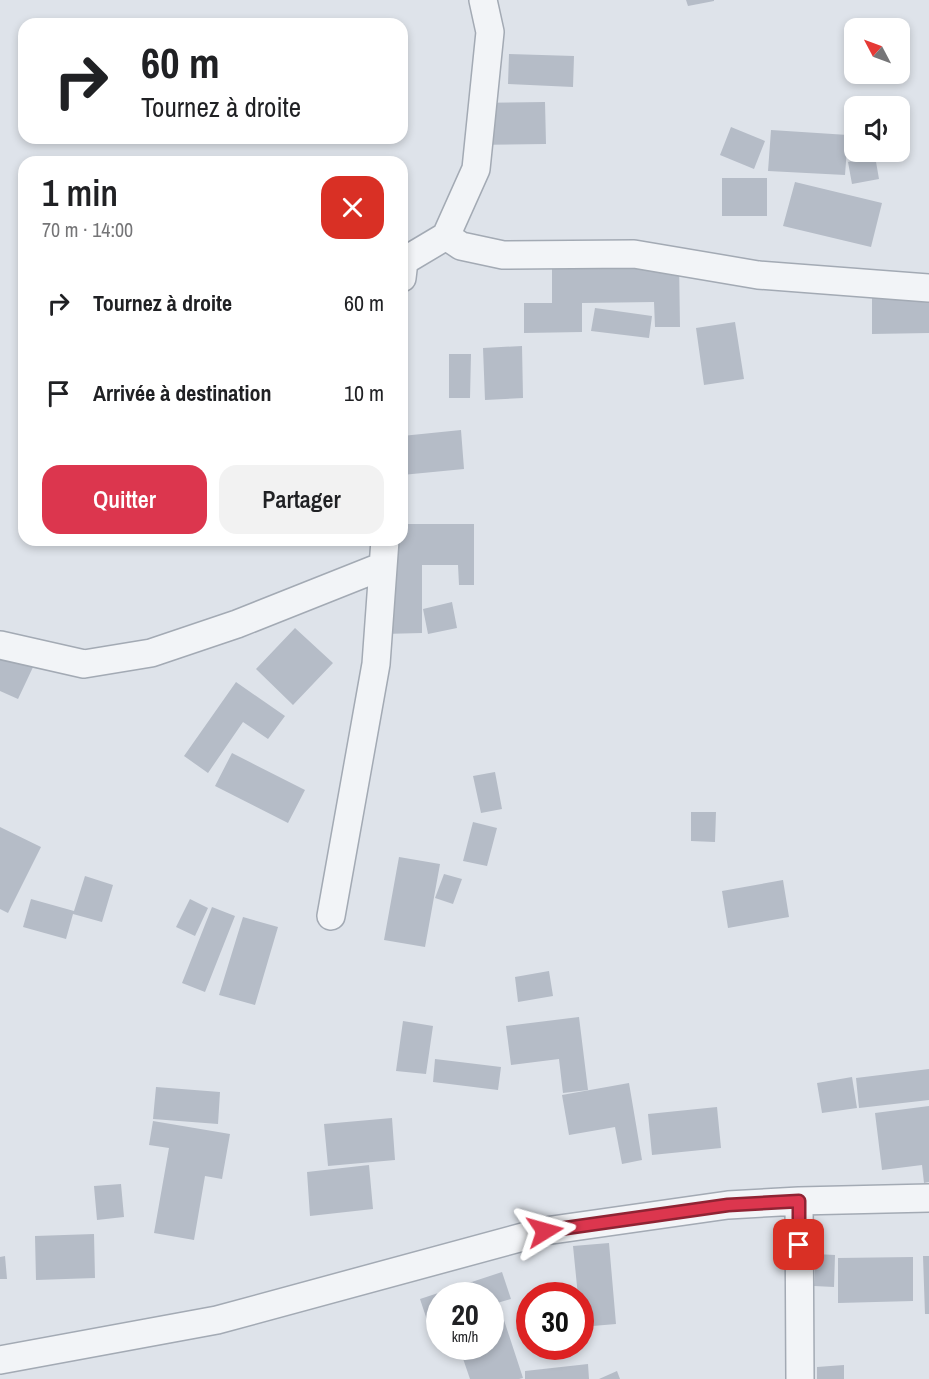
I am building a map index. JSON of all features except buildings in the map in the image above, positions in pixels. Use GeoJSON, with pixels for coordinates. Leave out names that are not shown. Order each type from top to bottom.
{"type":"FeatureCollection","features":[{"type":"Feature","properties":{"kind":"street"},"geometry":{"type":"LineString","coordinates":[[408,263],[446,237],[476,169],[490,32],[483,0]]}},
{"type":"Feature","properties":{"kind":"street"},"geometry":{"type":"LineString","coordinates":[[446,237],[461,246],[503,255],[634,254],[758,275],[929,288]]}},
{"type":"Feature","properties":{"kind":"street"},"geometry":{"type":"LineString","coordinates":[[0,645],[84,663],[151,653],[237,624],[384,553],[376,664],[331,916]]}},
{"type":"Feature","properties":{"kind":"street"},"geometry":{"type":"LineString","coordinates":[[0,1360],[217,1320],[545,1231],[728,1205],[929,1198]]}},
{"type":"Feature","properties":{"kind":"street"},"geometry":{"type":"LineString","coordinates":[[799,1201],[800,1379]]}},
{"type":"Feature","properties":{"kind":"route"},"geometry":{"type":"LineString","coordinates":[[545,1231],[728,1205],[799,1201],[799,1245]]}}]}
